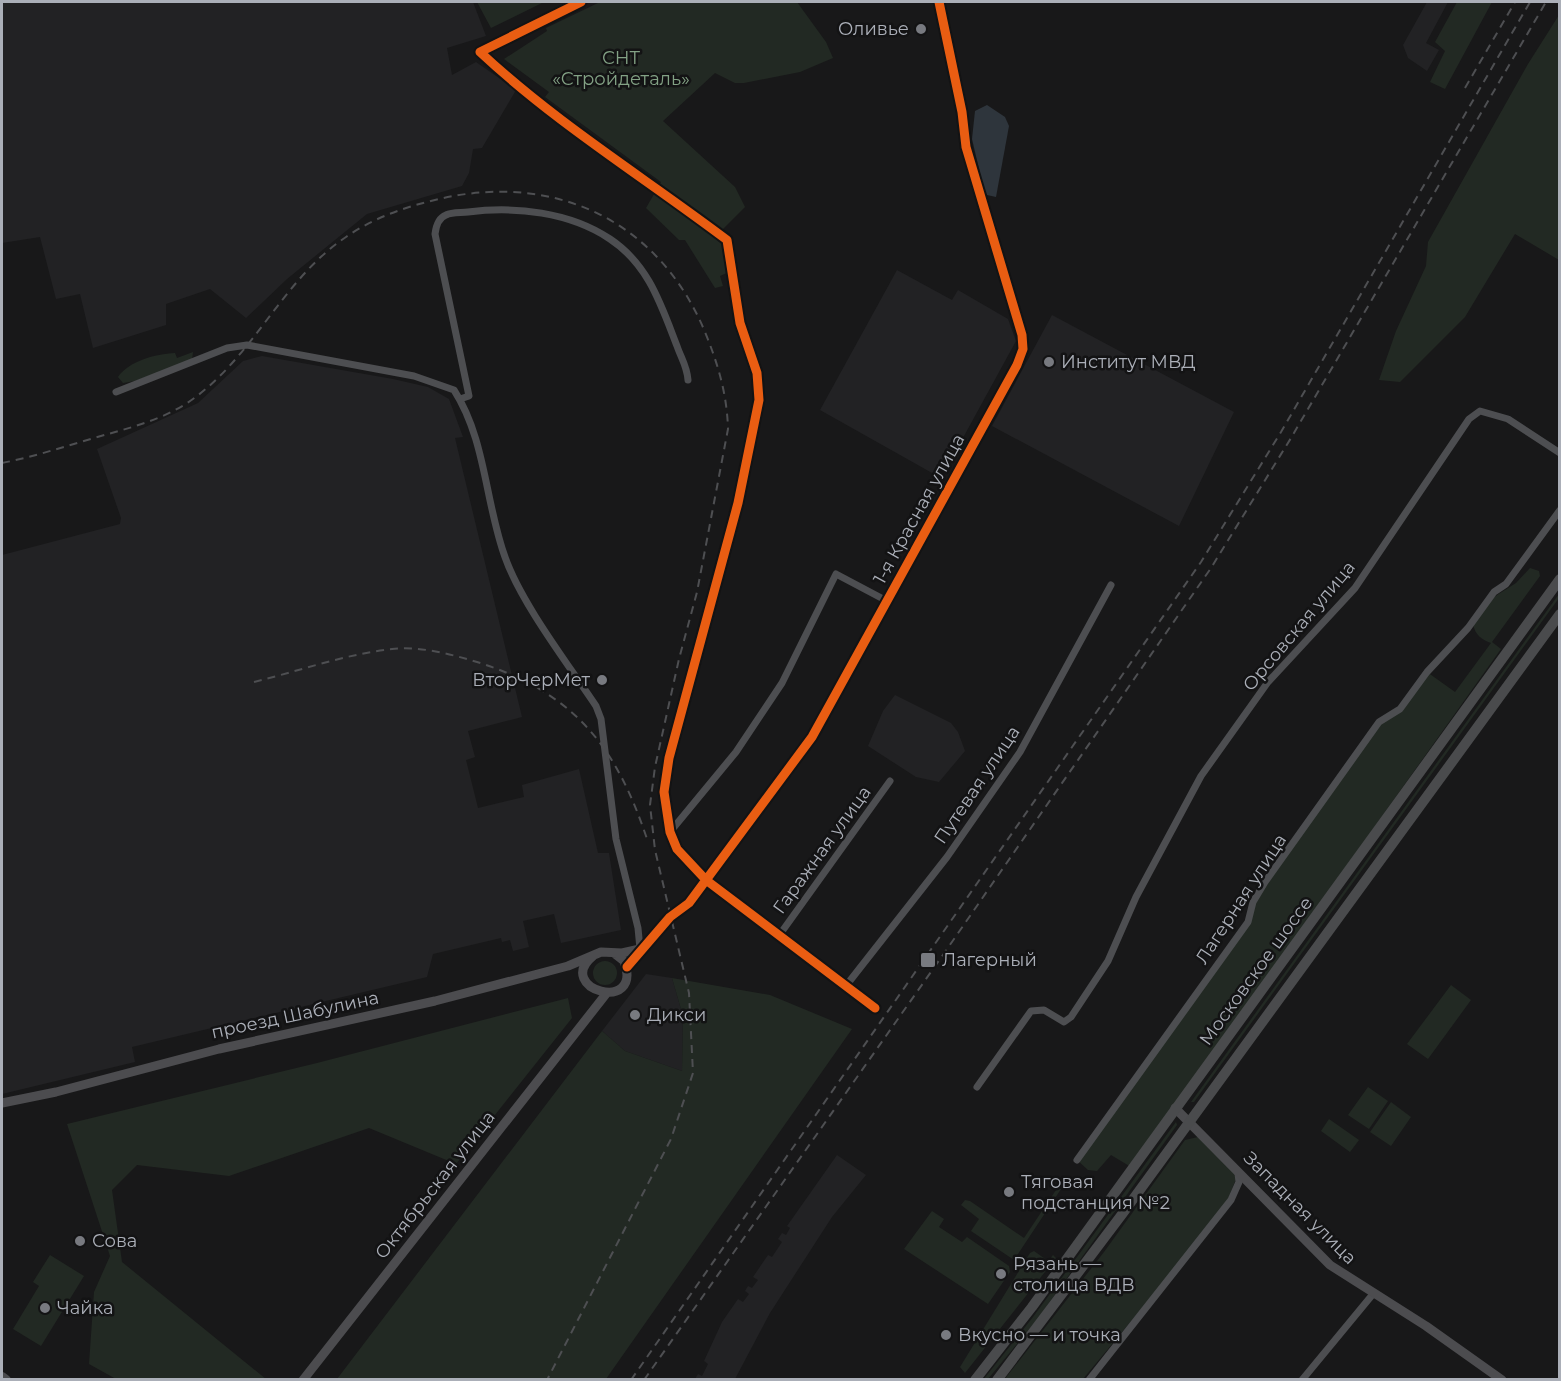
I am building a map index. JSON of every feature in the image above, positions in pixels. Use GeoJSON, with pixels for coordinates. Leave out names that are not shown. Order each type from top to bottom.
{"type":"FeatureCollection","features":[{"type":"Feature","properties":{"kind":"main road","name":"Московское шоссе"},"geometry":{"type":"LineString","coordinates":[[975,1380],[1032,1307],[1560,579]]}},
{"type":"Feature","properties":{"kind":"main road","name":"Московское шоссе"},"geometry":{"type":"LineString","coordinates":[[997,1380],[1189,1122],[1560,614]]}},
{"type":"Feature","properties":{"kind":"main road"},"geometry":{"type":"LineString","coordinates":[[2,1377],[6,1380]]}},
{"type":"Feature","properties":{"kind":"street"},"geometry":{"type":"LineString","coordinates":[[582,2],[480,52],[513,82],[590,142],[727,240],[740,323],[757,373],[759,400],[738,503],[669,758],[664,792],[670,832],[677,849],[706,880],[778,937],[875,1008]]}},
{"type":"Feature","properties":{"kind":"street","name":"1-я Красная улица"},"geometry":{"type":"LineString","coordinates":[[627,967],[640,949],[670,917],[689,903],[812,738],[1017,365],[1023,349],[1022,335],[966,147],[962,112],[939,2]]}},
{"type":"Feature","properties":{"kind":"street"},"geometry":{"type":"LineString","coordinates":[[460,399],[469,396],[435,234],[437,222],[445,215],[483,210],[543,213],[565,218],[611,239],[634,260],[659,295],[687,367],[688,380]]}},
{"type":"Feature","properties":{"kind":"street"},"geometry":{"type":"LineString","coordinates":[[116,392],[227,348],[247,345],[414,376],[454,390],[460,399],[480,449],[506,560],[520,590],[596,706],[601,719],[616,839],[638,928],[640,949]]}},
{"type":"Feature","properties":{"kind":"street","name":"Орсовская улица"},"geometry":{"type":"LineString","coordinates":[[977,1087],[1031,1011],[1044,1010],[1064,1022],[1071,1017],[1108,961],[1136,897],[1201,776],[1268,682],[1355,588],[1469,419],[1480,411],[1496,414],[1560,453]]}},
{"type":"Feature","properties":{"kind":"street","name":"Лагерная улица"},"geometry":{"type":"LineString","coordinates":[[1077,1160],[1248,922],[1253,902],[1265,882],[1378,722],[1400,709],[1427,672],[1468,628],[1494,592],[1506,584],[1560,510]]}},
{"type":"Feature","properties":{"kind":"street"},"geometry":{"type":"LineString","coordinates":[[670,832],[736,752],[782,683],[836,574],[887,602]]}},
{"type":"Feature","properties":{"kind":"street","name":"Путевая улица"},"geometry":{"type":"LineString","coordinates":[[845,987],[947,857],[1020,752],[1111,585]]}},
{"type":"Feature","properties":{"kind":"street","name":"Гаражная улица"},"geometry":{"type":"LineString","coordinates":[[778,937],[890,781]]}},
{"type":"Feature","properties":{"kind":"street","name":"проезд Шабулина"},"geometry":{"type":"LineString","coordinates":[[2,1103],[56,1092],[219,1049],[435,1001],[568,966],[601,952],[615,954],[640,949]]}},
{"type":"Feature","properties":{"kind":"street"},"geometry":{"type":"LineString","coordinates":[[595,955],[586,965],[585,979],[594,990],[606,994],[613,993],[624,983],[627,967],[624,961],[615,954]]}},
{"type":"Feature","properties":{"kind":"street"},"geometry":{"type":"LineString","coordinates":[[568,966],[573,965],[585,972]]}},
{"type":"Feature","properties":{"kind":"street"},"geometry":{"type":"LineString","coordinates":[[593,1011],[594,990]]}},
{"type":"Feature","properties":{"kind":"street","name":"Октябрьская улица"},"geometry":{"type":"LineString","coordinates":[[303,1380],[606,994]]}},
{"type":"Feature","properties":{"kind":"street","name":"Западная улица"},"geometry":{"type":"LineString","coordinates":[[1175,1107],[1330,1265],[1426,1326],[1502,1380]]}},
{"type":"Feature","properties":{"kind":"street"},"geometry":{"type":"LineString","coordinates":[[1089,1380],[1231,1200],[1239,1182],[1238,1170]]}},
{"type":"Feature","properties":{"kind":"street"},"geometry":{"type":"LineString","coordinates":[[1302,1380],[1317,1358],[1373,1293]]}},
{"type":"Feature","properties":{"kind":"shaded area"},"geometry":{"type":"Polygon","coordinates":[[[2,2],[473,2],[486,36],[447,48],[452,75],[476,62],[516,90],[482,148],[473,149],[469,173],[462,186],[367,214],[287,279],[246,318],[210,289],[166,304],[166,325],[93,348],[80,294],[56,299],[40,237],[2,243],[2,2]]]}},
{"type":"Feature","properties":{"kind":"shaded area"},"geometry":{"type":"Polygon","coordinates":[[[1427,2],[1448,2],[1426,43],[1439,50],[1427,71],[1408,58],[1403,45],[1427,2]]]}},
{"type":"Feature","properties":{"kind":"shaded area"},"geometry":{"type":"Polygon","coordinates":[[[987,105],[1005,117],[1009,126],[996,197],[987,195],[984,190],[972,139],[975,111],[987,105]]]}},
{"type":"Feature","properties":{"kind":"shaded area"},"geometry":{"type":"Polygon","coordinates":[[[897,270],[952,300],[958,290],[1008,319],[1016,341],[941,478],[820,410],[897,270]]]}},
{"type":"Feature","properties":{"kind":"shaded area"},"geometry":{"type":"Polygon","coordinates":[[[1052,315],[1234,412],[1179,526],[992,426],[1052,315]]]}},
{"type":"Feature","properties":{"kind":"shaded area"},"geometry":{"type":"Polygon","coordinates":[[[262,356],[428,387],[449,399],[463,437],[455,438],[522,717],[468,731],[475,757],[466,760],[478,808],[524,797],[522,785],[579,769],[598,853],[609,853],[621,930],[561,943],[554,914],[523,921],[529,947],[513,951],[510,940],[502,942],[501,938],[433,954],[427,977],[132,1047],[135,1062],[2,1094],[2,555],[120,524],[121,518],[97,449],[198,403],[243,361],[262,356]]]}},
{"type":"Feature","properties":{"kind":"shaded area"},"geometry":{"type":"Polygon","coordinates":[[[895,695],[951,723],[958,732],[965,751],[939,782],[916,777],[868,746],[883,711],[895,695]]]}},
{"type":"Feature","properties":{"kind":"shaded area"},"geometry":{"type":"Polygon","coordinates":[[[646,974],[672,978],[683,1016],[682,1071],[625,1051],[602,1031],[646,974]]]}},
{"type":"Feature","properties":{"kind":"shaded area"},"geometry":{"type":"Polygon","coordinates":[[[837,1155],[866,1175],[832,1217],[770,1313],[735,1379],[695,1379],[698,1374],[702,1376],[708,1364],[704,1361],[722,1322],[738,1299],[743,1302],[749,1294],[745,1291],[748,1286],[752,1288],[758,1280],[753,1277],[768,1255],[772,1257],[782,1242],[778,1239],[782,1233],[786,1235],[790,1228],[787,1226],[837,1155]]]}},
{"type":"Feature","properties":{"kind":"green space","name":"СНТ «Стройдеталь»"},"geometry":{"type":"Polygon","coordinates":[[[477,2],[544,2],[491,28],[477,2]]]}},
{"type":"Feature","properties":{"kind":"green space","name":"СНТ «Стройдеталь»"},"geometry":{"type":"Polygon","coordinates":[[[600,2],[797,2],[826,42],[833,58],[800,72],[744,83],[735,83],[715,73],[663,121],[735,187],[745,207],[718,234],[727,250],[731,271],[720,276],[723,286],[715,288],[685,240],[679,240],[646,208],[661,182],[545,97],[549,92],[504,59],[547,31],[546,28],[600,2]]]}},
{"type":"Feature","properties":{"kind":"green space"},"geometry":{"type":"Polygon","coordinates":[[[1457,2],[1492,2],[1445,89],[1430,82],[1445,51],[1435,42],[1457,2]]]}},
{"type":"Feature","properties":{"kind":"green space"},"geometry":{"type":"Polygon","coordinates":[[[1559,15],[1559,260],[1515,234],[1465,317],[1400,382],[1379,380],[1396,331],[1426,266],[1428,242],[1528,64],[1559,15]]]}},
{"type":"Feature","properties":{"kind":"green space"},"geometry":{"type":"Polygon","coordinates":[[[193,352],[192,360],[135,381],[123,383],[118,377],[123,371],[143,359],[175,353],[177,358],[193,352]]]}},
{"type":"Feature","properties":{"kind":"green space"},"geometry":{"type":"Polygon","coordinates":[[[1530,568],[1539,571],[1540,576],[1492,642],[1501,649],[1131,1167],[1111,1155],[1097,1171],[1088,1170],[1077,1160],[1248,922],[1253,902],[1379,722],[1390,716],[1427,672],[1455,692],[1491,643],[1479,636],[1473,624],[1494,597],[1516,583],[1530,568]]]}},
{"type":"Feature","properties":{"kind":"green space"},"geometry":{"type":"Polygon","coordinates":[[[1559,594],[1559,598],[1194,1102],[1191,1102],[1559,594]]]}},
{"type":"Feature","properties":{"kind":"green space"},"geometry":{"type":"Polygon","coordinates":[[[605,961],[613,965],[617,973],[613,981],[605,985],[597,981],[593,973],[597,965],[605,961]]]}},
{"type":"Feature","properties":{"kind":"green space"},"geometry":{"type":"Polygon","coordinates":[[[672,978],[770,995],[852,1029],[606,1379],[337,1379],[602,1031],[625,1051],[682,1071],[683,1016],[672,978]]]}},
{"type":"Feature","properties":{"kind":"green space"},"geometry":{"type":"Polygon","coordinates":[[[1451,985],[1471,1000],[1428,1059],[1407,1044],[1451,985]]]}},
{"type":"Feature","properties":{"kind":"green space"},"geometry":{"type":"Polygon","coordinates":[[[568,998],[572,1018],[456,1164],[369,1128],[229,1176],[137,1165],[112,1190],[122,1262],[266,1379],[116,1379],[89,1364],[94,1292],[110,1256],[67,1124],[317,1063],[568,998]]]}},
{"type":"Feature","properties":{"kind":"green space"},"geometry":{"type":"Polygon","coordinates":[[[1368,1087],[1388,1101],[1369,1129],[1348,1115],[1368,1087]]]}},
{"type":"Feature","properties":{"kind":"green space"},"geometry":{"type":"Polygon","coordinates":[[[1391,1102],[1411,1117],[1391,1146],[1370,1132],[1391,1102]]]}},
{"type":"Feature","properties":{"kind":"green space"},"geometry":{"type":"Polygon","coordinates":[[[1329,1119],[1359,1140],[1350,1152],[1321,1131],[1329,1119]]]}},
{"type":"Feature","properties":{"kind":"green space"},"geometry":{"type":"Polygon","coordinates":[[[1176,1122],[1177,1125],[1036,1321],[988,1379],[983,1380],[1033,1317],[1176,1122]]]}},
{"type":"Feature","properties":{"kind":"green space"},"geometry":{"type":"Polygon","coordinates":[[[1198,1137],[1233,1169],[1236,1179],[1228,1199],[1182,1260],[1083,1379],[1004,1380],[1104,1252],[1185,1140],[1198,1137]]]}},
{"type":"Feature","properties":{"kind":"green space"},"geometry":{"type":"Polygon","coordinates":[[[1058,1187],[1061,1189],[1014,1260],[971,1231],[979,1219],[961,1205],[965,1200],[970,1201],[1024,1238],[1058,1187]]]}},
{"type":"Feature","properties":{"kind":"green space"},"geometry":{"type":"Polygon","coordinates":[[[932,1211],[944,1219],[939,1227],[962,1242],[967,1237],[1009,1266],[1010,1272],[988,1304],[904,1249],[932,1211]]]}},
{"type":"Feature","properties":{"kind":"green space"},"geometry":{"type":"Polygon","coordinates":[[[1034,1251],[1048,1261],[1053,1255],[1056,1258],[965,1373],[960,1367],[1030,1253],[1034,1251]]]}},
{"type":"Feature","properties":{"kind":"green space","name":"Чайка"},"geometry":{"type":"Polygon","coordinates":[[[50,1255],[84,1276],[41,1346],[13,1329],[39,1286],[33,1282],[50,1255]]]}},
{"type":"Feature","properties":{"kind":"railway"},"geometry":{"type":"LineString","coordinates":[[1465,88],[1515,2]]}},
{"type":"Feature","properties":{"kind":"railway"},"geometry":{"type":"LineString","coordinates":[[631,1380],[1201,562],[1281,432],[1530,2]]}},
{"type":"Feature","properties":{"kind":"railway"},"geometry":{"type":"LineString","coordinates":[[644,1380],[1211,568],[1291,438],[1546,2]]}},
{"type":"Feature","properties":{"kind":"railway"},"geometry":{"type":"LineString","coordinates":[[2,463],[37,455],[140,424],[184,405],[229,367],[302,276],[323,255],[368,224],[402,209],[426,202],[482,192],[523,193],[562,200],[598,214],[631,234],[660,261],[685,293],[705,332],[718,368],[724,391],[728,429],[697,592],[679,659],[655,767],[650,805],[655,850],[689,993],[693,1073],[671,1139],[547,1380]]}},
{"type":"Feature","properties":{"kind":"railway"},"geometry":{"type":"LineString","coordinates":[[254,682],[357,655],[403,648],[446,654],[477,662],[511,675],[541,690],[588,728],[606,751],[622,778],[648,842]]}},
{"type":"Feature","properties":{"kind":"cycle path"},"geometry":{"type":"LineString","coordinates":[[581,2],[480,52],[539,103],[727,240],[740,323],[757,373],[759,400],[738,503],[669,758],[664,792],[670,832],[677,849],[706,880],[875,1008]]}},
{"type":"Feature","properties":{"kind":"cycle path"},"geometry":{"type":"LineString","coordinates":[[627,967],[670,917],[689,903],[812,737],[1017,365],[1023,349],[1022,335],[966,147],[962,112],[939,2]]}},
{"type":"Feature","properties":{"kind":"place","name":"Оливье"},"geometry":{"type":"Point","coordinates":[921,29]}},
{"type":"Feature","properties":{"kind":"place","name":"Институт МВД"},"geometry":{"type":"Point","coordinates":[1049,362]}},
{"type":"Feature","properties":{"kind":"place","name":"ВторЧерМет"},"geometry":{"type":"Point","coordinates":[602,680]}},
{"type":"Feature","properties":{"kind":"place","name":"Лагерный"},"geometry":{"type":"Point","coordinates":[928,960]}},
{"type":"Feature","properties":{"kind":"place","name":"Дикси"},"geometry":{"type":"Point","coordinates":[635,1015]}},
{"type":"Feature","properties":{"kind":"place","name":"Тяговая подстанция №2"},"geometry":{"type":"Point","coordinates":[1009,1192]}},
{"type":"Feature","properties":{"kind":"place","name":"Сова"},"geometry":{"type":"Point","coordinates":[80,1241]}},
{"type":"Feature","properties":{"kind":"place","name":"Рязань — столица ВДВ"},"geometry":{"type":"Point","coordinates":[1001,1274]}},
{"type":"Feature","properties":{"kind":"place","name":"Чайка"},"geometry":{"type":"Point","coordinates":[45,1308]}},
{"type":"Feature","properties":{"kind":"place","name":"Вкусно — и точка"},"geometry":{"type":"Point","coordinates":[946,1335]}}]}
